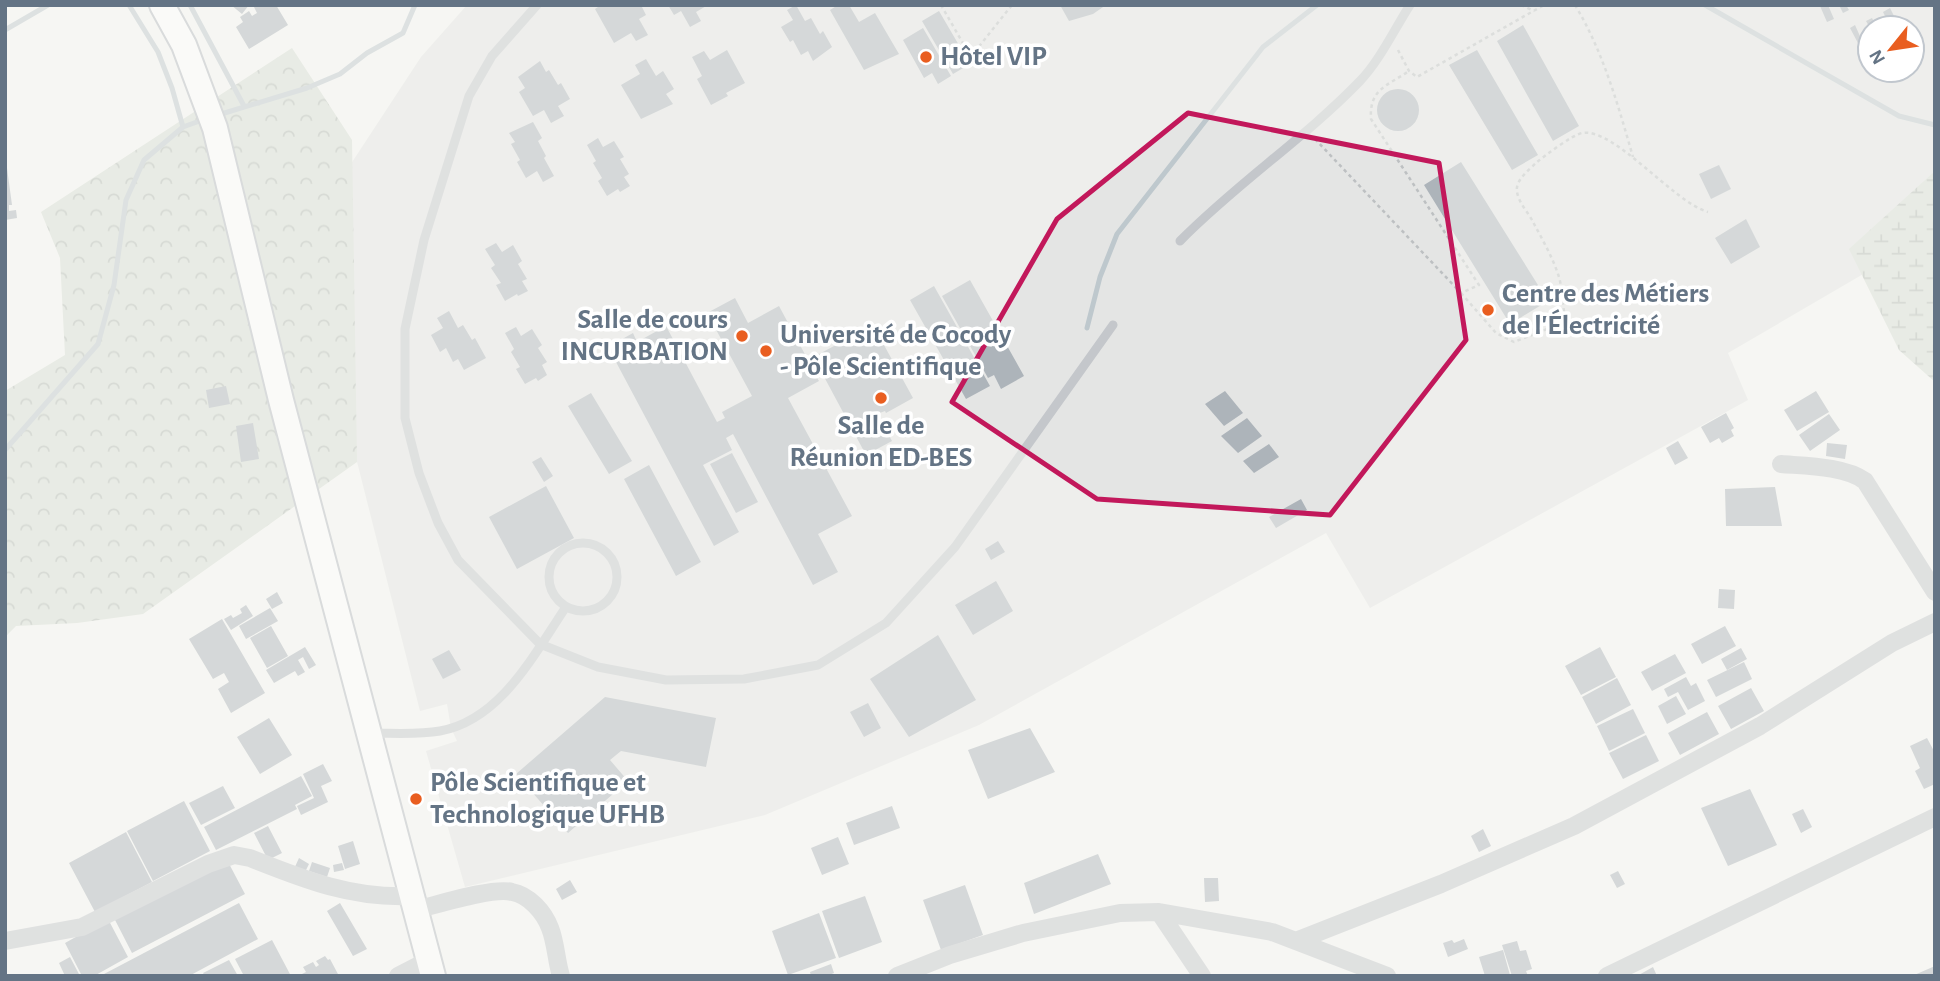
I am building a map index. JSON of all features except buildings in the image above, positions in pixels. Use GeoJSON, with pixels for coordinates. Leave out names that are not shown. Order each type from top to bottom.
{"type":"FeatureCollection","features":[{"type":"Feature","properties":{"kind":"main road"},"geometry":{"type":"LineString","coordinates":[[162,5],[184,45],[215,128],[281,400],[431,968]]}},
{"type":"Feature","properties":{"kind":"street"},"geometry":{"type":"LineString","coordinates":[[1781,464],[1821,467],[1859,477],[1864,481],[1935,592]]}},
{"type":"Feature","properties":{"kind":"street"},"geometry":{"type":"LineString","coordinates":[[1296,941],[1441,884],[1574,825],[1760,726],[1892,643],[1935,622]]}},
{"type":"Feature","properties":{"kind":"street"},"geometry":{"type":"LineString","coordinates":[[1607,976],[1935,817]]}},
{"type":"Feature","properties":{"kind":"street"},"geometry":{"type":"LineString","coordinates":[[5,941],[82,927],[208,864],[234,855],[354,894],[414,903],[511,891],[522,896],[544,916],[551,929],[561,976]]}},
{"type":"Feature","properties":{"kind":"street"},"geometry":{"type":"LineString","coordinates":[[1159,912],[1202,976]]}},
{"type":"Feature","properties":{"kind":"street"},"geometry":{"type":"LineString","coordinates":[[897,976],[950,955],[1023,933],[1120,914],[1159,912],[1272,932],[1387,976]]}},
{"type":"Feature","properties":{"kind":"street"},"geometry":{"type":"LineString","coordinates":[[398,976],[431,968]]}},
{"type":"Feature","properties":{"kind":"lane"},"geometry":{"type":"LineString","coordinates":[[537,5],[492,56],[479,76],[465,109],[424,240],[405,329],[405,418],[419,473],[438,523],[458,560],[540,644],[598,667],[666,680],[744,679],[818,665],[886,623],[955,547],[1113,325]]}},
{"type":"Feature","properties":{"kind":"lane"},"geometry":{"type":"LineString","coordinates":[[1180,241],[1214,207],[1308,132],[1362,79],[1410,5]]}},
{"type":"Feature","properties":{"kind":"lane"},"geometry":{"type":"LineString","coordinates":[[574,544],[600,547],[607,552],[616,568],[613,594],[608,601],[592,610],[566,607],[550,586],[550,568],[554,560],[559,553],[574,544]]}},
{"type":"Feature","properties":{"kind":"lane"},"geometry":{"type":"LineString","coordinates":[[368,733],[424,733],[462,725],[481,715],[500,699],[566,607]]}},
{"type":"Feature","properties":{"kind":"path"},"geometry":{"type":"LineString","coordinates":[[941,5],[964,45],[977,49],[1012,5]]}},
{"type":"Feature","properties":{"kind":"path"},"geometry":{"type":"LineString","coordinates":[[1521,5],[1535,11]]}},
{"type":"Feature","properties":{"kind":"path"},"geometry":{"type":"LineString","coordinates":[[1391,35],[1409,71],[1417,77],[1544,5]]}},
{"type":"Feature","properties":{"kind":"path"},"geometry":{"type":"LineString","coordinates":[[1575,5],[1589,28],[1617,102],[1633,157]]}},
{"type":"Feature","properties":{"kind":"path"},"geometry":{"type":"LineString","coordinates":[[1409,71],[1375,94],[1370,103],[1371,119],[1479,285],[1461,293]]}},
{"type":"Feature","properties":{"kind":"path"},"geometry":{"type":"LineString","coordinates":[[1308,132],[1496,333],[1514,342],[1547,330],[1564,311],[1558,274],[1521,204],[1517,191],[1518,183],[1539,161],[1577,135],[1585,132],[1598,136],[1633,157],[1681,199],[1708,212]]}},
{"type":"Feature","properties":{"kind":"highlighted area"},"geometry":{"type":"Polygon","coordinates":[[[1188,113],[1439,163],[1466,340],[1330,515],[1097,499],[952,402],[1057,219],[1188,113]]]}},
{"type":"Feature","properties":{"kind":"shaded area","name":"Université de Cocody - Pôle Scientifique"},"geometry":{"type":"Polygon","coordinates":[[[467,5],[1935,5],[1935,210],[1877,266],[1728,353],[1748,400],[1370,608],[1326,533],[979,725],[765,815],[465,887],[426,751],[457,741],[451,728],[447,704],[420,711],[301,240],[421,57],[467,5]]]}},
{"type":"Feature","properties":{"kind":"green space"},"geometry":{"type":"Polygon","coordinates":[[[292,48],[352,140],[357,462],[143,614],[77,623],[16,626],[5,637],[5,391],[65,355],[60,258],[41,212],[292,48]]]}},
{"type":"Feature","properties":{"kind":"green space"},"geometry":{"type":"Polygon","coordinates":[[[1935,171],[1935,382],[1899,350],[1849,249],[1935,171]]]}},
{"type":"Feature","properties":{"kind":"waterway"},"geometry":{"type":"LineString","coordinates":[[5,30],[48,5]]}},
{"type":"Feature","properties":{"kind":"waterway"},"geometry":{"type":"LineString","coordinates":[[129,5],[158,52],[183,127]]}},
{"type":"Feature","properties":{"kind":"waterway"},"geometry":{"type":"LineString","coordinates":[[190,5],[244,106]]}},
{"type":"Feature","properties":{"kind":"waterway"},"geometry":{"type":"LineString","coordinates":[[218,115],[307,88],[340,74],[367,53],[403,33],[415,5]]}},
{"type":"Feature","properties":{"kind":"waterway"},"geometry":{"type":"LineString","coordinates":[[1087,328],[1100,277],[1117,234],[1263,47],[1317,5]]}},
{"type":"Feature","properties":{"kind":"waterway"},"geometry":{"type":"LineString","coordinates":[[1705,5],[1899,116],[1935,125]]}},
{"type":"Feature","properties":{"kind":"waterway"},"geometry":{"type":"LineString","coordinates":[[5,450],[98,344],[114,285],[126,200],[144,160],[183,127],[205,119]]}},
{"type":"Feature","properties":{"kind":"place","name":"Hôtel VIP"},"geometry":{"type":"Point","coordinates":[926,57]}},
{"type":"Feature","properties":{"kind":"place","name":"Centre des Métiers de l'Électricité"},"geometry":{"type":"Point","coordinates":[1488,310]}},
{"type":"Feature","properties":{"kind":"place","name":"Salle de cours INCURBATION"},"geometry":{"type":"Point","coordinates":[742,336]}},
{"type":"Feature","properties":{"kind":"place","name":"Université de Cocody - Pôle Scientifique"},"geometry":{"type":"Point","coordinates":[766,351]}},
{"type":"Feature","properties":{"kind":"place","name":"Salle de Réunion ED-BES"},"geometry":{"type":"Point","coordinates":[881,398]}},
{"type":"Feature","properties":{"kind":"place","name":"Pôle Scientifique et Technologique UFHB"},"geometry":{"type":"Point","coordinates":[416,799]}}]}
